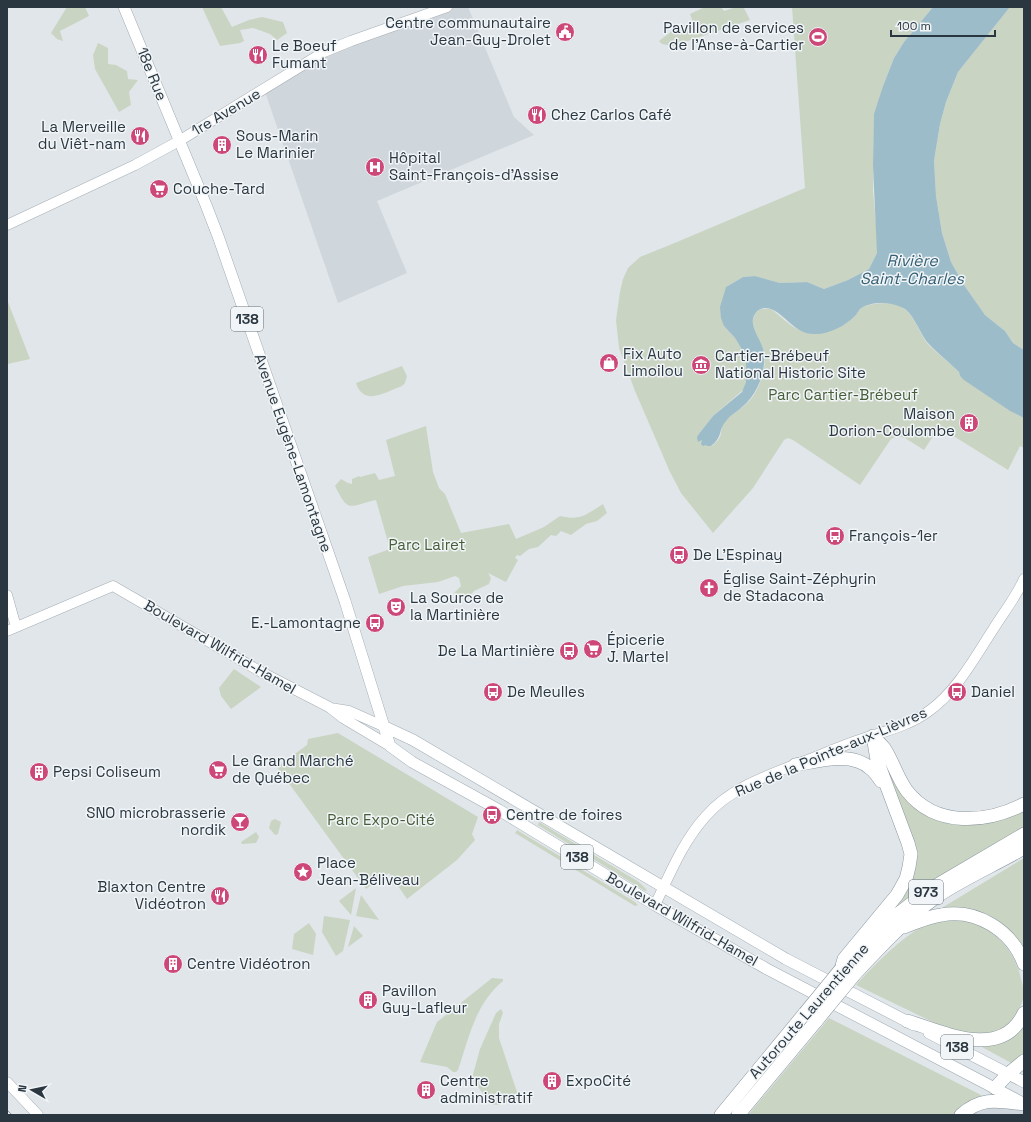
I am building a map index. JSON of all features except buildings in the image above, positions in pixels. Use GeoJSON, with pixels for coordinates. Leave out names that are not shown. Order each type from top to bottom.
{"type":"FeatureCollection","features":[{"type":"Feature","properties":{"kind":"highway"},"geometry":{"type":"LineString","coordinates":[[841,969],[844,959],[897,894],[906,879],[911,854],[908,842],[877,760],[873,736]]}},
{"type":"Feature","properties":{"kind":"highway"},"geometry":{"type":"LineString","coordinates":[[873,736],[885,749],[907,791],[920,804],[931,811],[947,817],[958,819],[981,818],[997,815],[1024,804]]}},
{"type":"Feature","properties":{"kind":"highway"},"geometry":{"type":"LineString","coordinates":[[795,764],[835,759],[859,762],[872,769],[888,791]]}},
{"type":"Feature","properties":{"kind":"highway","name":"Autoroute Laurentienne"},"geometry":{"type":"LineString","coordinates":[[721,1115],[841,969],[890,920],[932,888],[1024,834]]}},
{"type":"Feature","properties":{"kind":"highway","name":"Autoroute Laurentienne"},"geometry":{"type":"LineString","coordinates":[[738,1115],[854,974],[916,912],[937,897],[1024,848]]}},
{"type":"Feature","properties":{"kind":"highway"},"geometry":{"type":"LineString","coordinates":[[900,928],[941,914],[965,914],[989,923],[1000,931],[1009,940],[1024,964]]}},
{"type":"Feature","properties":{"kind":"highway"},"geometry":{"type":"LineString","coordinates":[[907,1021],[955,1036],[982,1041],[994,1039],[1006,1034],[1024,1013]]}},
{"type":"Feature","properties":{"kind":"highway"},"geometry":{"type":"LineString","coordinates":[[995,1088],[1008,1074],[1024,1061]]}},
{"type":"Feature","properties":{"kind":"highway"},"geometry":{"type":"LineString","coordinates":[[961,1115],[978,1103],[987,1101],[996,1100],[1024,1104]]}},
{"type":"Feature","properties":{"kind":"main road","name":"18e Rue"},"geometry":{"type":"LineString","coordinates":[[124,7],[179,141]]}},
{"type":"Feature","properties":{"kind":"main road","name":"Avenue Eugène-Lamontagne"},"geometry":{"type":"LineString","coordinates":[[179,141],[218,236],[321,531],[345,601],[390,746]]}},
{"type":"Feature","properties":{"kind":"main road","name":"Boulevard Wilfrid-Hamel"},"geometry":{"type":"LineString","coordinates":[[383,726],[413,740],[786,959],[1024,1082]]}},
{"type":"Feature","properties":{"kind":"main road","name":"Boulevard Wilfrid-Hamel"},"geometry":{"type":"LineString","coordinates":[[390,746],[412,762],[499,810],[655,905],[767,969],[1024,1104]]}},
{"type":"Feature","properties":{"kind":"street","name":"1re Avenue"},"geometry":{"type":"LineString","coordinates":[[7,225],[119,173],[179,141],[324,52],[447,7]]}},
{"type":"Feature","properties":{"kind":"street","name":"Rue de la Pointe-aux-Lièvres"},"geometry":{"type":"LineString","coordinates":[[655,905],[685,844],[707,814],[734,792],[795,764],[873,736],[921,716],[942,700],[986,640],[1024,580]]}},
{"type":"Feature","properties":{"kind":"street","name":"Boulevard Wilfrid-Hamel"},"geometry":{"type":"LineString","coordinates":[[12,629],[113,586],[270,677],[328,707],[343,718],[390,746]]}},
{"type":"Feature","properties":{"kind":"street"},"geometry":{"type":"LineString","coordinates":[[7,595],[12,629]]}},
{"type":"Feature","properties":{"kind":"street","name":"Boulevard Wilfrid-Hamel"},"geometry":{"type":"LineString","coordinates":[[328,707],[349,711],[383,726]]}},
{"type":"Feature","properties":{"kind":"street"},"geometry":{"type":"LineString","coordinates":[[7,1082],[38,1115]]}},
{"type":"Feature","properties":{"kind":"shaded area","name":"Hôpital Saint-François-d'Assise"},"geometry":{"type":"Polygon","coordinates":[[[447,7],[468,7],[514,117],[534,135],[377,201],[407,273],[338,303],[264,89],[293,69],[447,7]]]}},
{"type":"Feature","properties":{"kind":"shaded area"},"geometry":{"type":"Polygon","coordinates":[[[1024,1104],[1024,1115],[961,1115],[969,1108],[1024,1104]]]}},
{"type":"Feature","properties":{"kind":"green space"},"geometry":{"type":"Polygon","coordinates":[[[67,7],[85,7],[89,16],[60,31],[63,41],[57,39],[51,33],[67,7]]]}},
{"type":"Feature","properties":{"kind":"green space"},"geometry":{"type":"Polygon","coordinates":[[[202,7],[221,7],[232,27],[249,20],[262,17],[283,22],[287,33],[277,40],[270,34],[253,28],[240,30],[244,41],[220,46],[202,7]]]}},
{"type":"Feature","properties":{"kind":"green space"},"geometry":{"type":"Polygon","coordinates":[[[705,7],[721,7],[724,11],[736,7],[744,8],[750,20],[673,46],[662,44],[659,41],[672,31],[693,22],[690,14],[705,7]]]}},
{"type":"Feature","properties":{"kind":"green space","name":"Parc Cartier-Brébeuf"},"geometry":{"type":"Polygon","coordinates":[[[792,7],[933,7],[904,42],[894,58],[883,86],[874,124],[873,191],[878,246],[877,253],[869,269],[848,280],[824,289],[807,282],[780,283],[755,276],[743,277],[726,287],[724,326],[735,338],[744,353],[746,360],[746,382],[744,389],[713,416],[698,435],[707,446],[712,446],[720,437],[724,422],[747,403],[757,390],[765,363],[764,351],[753,328],[755,314],[759,310],[765,308],[771,309],[789,324],[800,330],[808,332],[822,332],[842,326],[854,317],[863,307],[887,303],[903,308],[911,315],[927,343],[959,372],[960,376],[1010,411],[1024,418],[1024,448],[1020,446],[1008,470],[939,427],[924,450],[905,438],[897,436],[891,439],[860,485],[788,438],[784,440],[753,488],[713,533],[681,493],[670,472],[635,391],[619,348],[616,320],[620,292],[623,279],[628,268],[640,257],[805,188],[792,7]]]}},
{"type":"Feature","properties":{"kind":"green space"},"geometry":{"type":"Polygon","coordinates":[[[1010,7],[1024,7],[1024,350],[1013,343],[1005,331],[985,315],[964,285],[951,262],[942,233],[936,196],[934,161],[940,124],[946,102],[958,72],[1010,7]]]}},
{"type":"Feature","properties":{"kind":"green space"},"geometry":{"type":"Polygon","coordinates":[[[98,43],[108,48],[108,64],[116,65],[127,71],[128,79],[138,80],[129,92],[131,105],[119,112],[95,69],[93,55],[98,43]]]}},
{"type":"Feature","properties":{"kind":"green space"},"geometry":{"type":"Polygon","coordinates":[[[7,302],[30,359],[8,364],[7,302]]]}},
{"type":"Feature","properties":{"kind":"green space"},"geometry":{"type":"Polygon","coordinates":[[[402,366],[407,376],[405,383],[402,386],[382,394],[370,396],[364,394],[356,383],[402,366]]]}},
{"type":"Feature","properties":{"kind":"green space","name":"Parc Lairet"},"geometry":{"type":"Polygon","coordinates":[[[426,426],[433,472],[439,488],[445,494],[461,533],[509,524],[516,539],[544,527],[560,516],[573,518],[583,516],[603,504],[607,513],[597,521],[586,524],[571,535],[561,531],[556,536],[551,535],[538,547],[529,549],[520,556],[517,555],[515,558],[518,560],[506,582],[488,573],[491,578],[489,584],[474,591],[468,598],[454,593],[461,586],[459,578],[455,576],[438,582],[403,586],[379,594],[368,557],[390,549],[376,500],[351,506],[344,501],[335,486],[341,479],[352,484],[352,479],[375,473],[379,480],[395,476],[386,440],[426,426]]]}},
{"type":"Feature","properties":{"kind":"green space"},"geometry":{"type":"Polygon","coordinates":[[[234,669],[261,687],[231,709],[221,696],[219,688],[234,669]]]}},
{"type":"Feature","properties":{"kind":"green space","name":"Parc Expo-Cité"},"geometry":{"type":"Polygon","coordinates":[[[338,733],[478,817],[472,834],[475,840],[457,860],[407,899],[389,873],[366,889],[277,767],[307,745],[308,739],[338,733]]]}},
{"type":"Feature","properties":{"kind":"green space"},"geometry":{"type":"Polygon","coordinates":[[[882,757],[934,819],[1024,808],[1024,827],[983,851],[887,918],[913,868],[882,757]]]}},
{"type":"Feature","properties":{"kind":"green space"},"geometry":{"type":"Polygon","coordinates":[[[275,819],[281,822],[278,834],[275,835],[269,828],[271,821],[275,819]]]}},
{"type":"Feature","properties":{"kind":"green space"},"geometry":{"type":"Polygon","coordinates":[[[539,822],[639,882],[647,890],[645,891],[538,825],[539,822]]]}},
{"type":"Feature","properties":{"kind":"green space"},"geometry":{"type":"Polygon","coordinates":[[[517,830],[638,905],[635,906],[515,833],[517,830]]]}},
{"type":"Feature","properties":{"kind":"green space"},"geometry":{"type":"Polygon","coordinates":[[[256,832],[259,837],[256,843],[242,844],[241,842],[256,832]]]}},
{"type":"Feature","properties":{"kind":"green space"},"geometry":{"type":"Polygon","coordinates":[[[1024,858],[1024,955],[1014,939],[940,909],[1024,858]]]}},
{"type":"Feature","properties":{"kind":"green space"},"geometry":{"type":"Polygon","coordinates":[[[356,888],[351,915],[339,901],[356,888]]]}},
{"type":"Feature","properties":{"kind":"green space"},"geometry":{"type":"Polygon","coordinates":[[[361,895],[379,920],[356,916],[361,895]]]}},
{"type":"Feature","properties":{"kind":"green space"},"geometry":{"type":"Polygon","coordinates":[[[324,916],[350,920],[343,951],[336,956],[322,932],[324,916]]]}},
{"type":"Feature","properties":{"kind":"green space"},"geometry":{"type":"Polygon","coordinates":[[[941,919],[966,920],[991,931],[1005,945],[1013,957],[1019,971],[1023,987],[1023,999],[1019,1011],[1012,1022],[1003,1030],[976,1037],[941,1026],[856,985],[877,963],[910,934],[929,923],[941,919]]]}},
{"type":"Feature","properties":{"kind":"green space"},"geometry":{"type":"Polygon","coordinates":[[[309,923],[316,934],[313,955],[292,949],[294,934],[309,923]]]}},
{"type":"Feature","properties":{"kind":"green space"},"geometry":{"type":"Polygon","coordinates":[[[354,926],[363,936],[348,947],[354,926]]]}},
{"type":"Feature","properties":{"kind":"green space"},"geometry":{"type":"Polygon","coordinates":[[[492,978],[503,979],[503,981],[493,990],[479,1011],[458,1070],[453,1072],[447,1067],[420,1062],[437,1022],[492,978]]]}},
{"type":"Feature","properties":{"kind":"green space"},"geometry":{"type":"Polygon","coordinates":[[[501,1009],[503,1013],[499,1024],[499,1038],[519,1098],[498,1105],[490,1104],[472,1078],[480,1049],[496,1013],[501,1009]]]}},
{"type":"Feature","properties":{"kind":"green space"},"geometry":{"type":"Polygon","coordinates":[[[829,1018],[981,1095],[986,1099],[957,1115],[748,1115],[829,1018]]]}},
{"type":"Feature","properties":{"kind":"green space"},"geometry":{"type":"Polygon","coordinates":[[[1024,1023],[1024,1057],[1015,1065],[980,1046],[1007,1040],[1024,1023]]]}},
{"type":"Feature","properties":{"kind":"water","name":"Rivière Saint-Charles"},"geometry":{"type":"Polygon","coordinates":[[[933,7],[1010,7],[958,72],[946,102],[940,124],[934,161],[936,196],[942,233],[951,262],[964,285],[985,315],[1005,331],[1013,343],[1024,350],[1024,418],[1010,411],[964,380],[960,376],[959,372],[928,343],[913,318],[905,309],[901,307],[886,303],[864,306],[846,323],[830,331],[819,334],[801,331],[781,315],[771,309],[764,308],[758,310],[753,319],[754,328],[764,353],[764,368],[756,390],[740,409],[729,417],[722,427],[719,437],[715,443],[711,446],[703,446],[701,444],[702,440],[698,442],[698,435],[713,416],[742,392],[746,382],[746,360],[744,353],[735,338],[724,326],[721,318],[720,307],[726,287],[743,277],[755,276],[780,283],[807,282],[824,289],[848,280],[869,269],[877,253],[873,165],[874,114],[894,58],[904,42],[933,7]]]}},
{"type":"Feature","properties":{"kind":"railway"},"geometry":{"type":"LineString","coordinates":[[7,1112],[10,1115]]}},
{"type":"Feature","properties":{"kind":"place","name":"Centre communautaire Jean-Guy-Drolet"},"geometry":{"type":"Point","coordinates":[565,32]}},
{"type":"Feature","properties":{"kind":"place","name":"Pavillon de services de l'Anse-à-Cartier"},"geometry":{"type":"Point","coordinates":[818,37]}},
{"type":"Feature","properties":{"kind":"place","name":"Le Boeuf Fumant"},"geometry":{"type":"Point","coordinates":[258,55]}},
{"type":"Feature","properties":{"kind":"place","name":"Chez Carlos Café"},"geometry":{"type":"Point","coordinates":[537,115]}},
{"type":"Feature","properties":{"kind":"place","name":"La Merveille du Viêt-nam"},"geometry":{"type":"Point","coordinates":[140,136]}},
{"type":"Feature","properties":{"kind":"place","name":"Sous-Marin Le Marinier"},"geometry":{"type":"Point","coordinates":[222,145]}},
{"type":"Feature","properties":{"kind":"place","name":"Hôpital Saint-François-d'Assise"},"geometry":{"type":"Point","coordinates":[375,167]}},
{"type":"Feature","properties":{"kind":"place","name":"Couche-Tard"},"geometry":{"type":"Point","coordinates":[159,189]}},
{"type":"Feature","properties":{"kind":"place","name":"Fix Auto Limoilou"},"geometry":{"type":"Point","coordinates":[609,363]}},
{"type":"Feature","properties":{"kind":"place","name":"Cartier-Brébeuf National Historic Site"},"geometry":{"type":"Point","coordinates":[701,365]}},
{"type":"Feature","properties":{"kind":"place","name":"Maison Dorion-Coulombe"},"geometry":{"type":"Point","coordinates":[969,423]}},
{"type":"Feature","properties":{"kind":"place","name":"François-1er"},"geometry":{"type":"Point","coordinates":[835,536]}},
{"type":"Feature","properties":{"kind":"place","name":"De L'Espinay"},"geometry":{"type":"Point","coordinates":[679,555]}},
{"type":"Feature","properties":{"kind":"place","name":"Église Saint-Zéphyrin de Stadacona"},"geometry":{"type":"Point","coordinates":[709,588]}},
{"type":"Feature","properties":{"kind":"place","name":"La Source de la Martinière"},"geometry":{"type":"Point","coordinates":[396,607]}},
{"type":"Feature","properties":{"kind":"place","name":"E.-Lamontagne"},"geometry":{"type":"Point","coordinates":[375,623]}},
{"type":"Feature","properties":{"kind":"place","name":"Épicerie J. Martel"},"geometry":{"type":"Point","coordinates":[593,649]}},
{"type":"Feature","properties":{"kind":"place","name":"De La Martinière"},"geometry":{"type":"Point","coordinates":[569,651]}},
{"type":"Feature","properties":{"kind":"place","name":"De Meulles"},"geometry":{"type":"Point","coordinates":[493,692]}},
{"type":"Feature","properties":{"kind":"place","name":"Daniel"},"geometry":{"type":"Point","coordinates":[957,692]}},
{"type":"Feature","properties":{"kind":"place","name":"Le Grand Marché de Québec"},"geometry":{"type":"Point","coordinates":[218,770]}},
{"type":"Feature","properties":{"kind":"place","name":"Pepsi Coliseum"},"geometry":{"type":"Point","coordinates":[39,772]}},
{"type":"Feature","properties":{"kind":"place","name":"Centre de foires"},"geometry":{"type":"Point","coordinates":[492,815]}},
{"type":"Feature","properties":{"kind":"place","name":"SNO microbrasserie nordik"},"geometry":{"type":"Point","coordinates":[240,822]}},
{"type":"Feature","properties":{"kind":"place","name":"Place Jean-Béliveau"},"geometry":{"type":"Point","coordinates":[303,872]}},
{"type":"Feature","properties":{"kind":"place","name":"Blaxton Centre Vidéotron"},"geometry":{"type":"Point","coordinates":[220,896]}},
{"type":"Feature","properties":{"kind":"place","name":"Centre Vidéotron"},"geometry":{"type":"Point","coordinates":[173,964]}},
{"type":"Feature","properties":{"kind":"place","name":"Pavillon Guy-Lafleur"},"geometry":{"type":"Point","coordinates":[368,1000]}},
{"type":"Feature","properties":{"kind":"place","name":"ExpoCité"},"geometry":{"type":"Point","coordinates":[552,1081]}},
{"type":"Feature","properties":{"kind":"place","name":"Centre administratif"},"geometry":{"type":"Point","coordinates":[426,1090]}}]}
